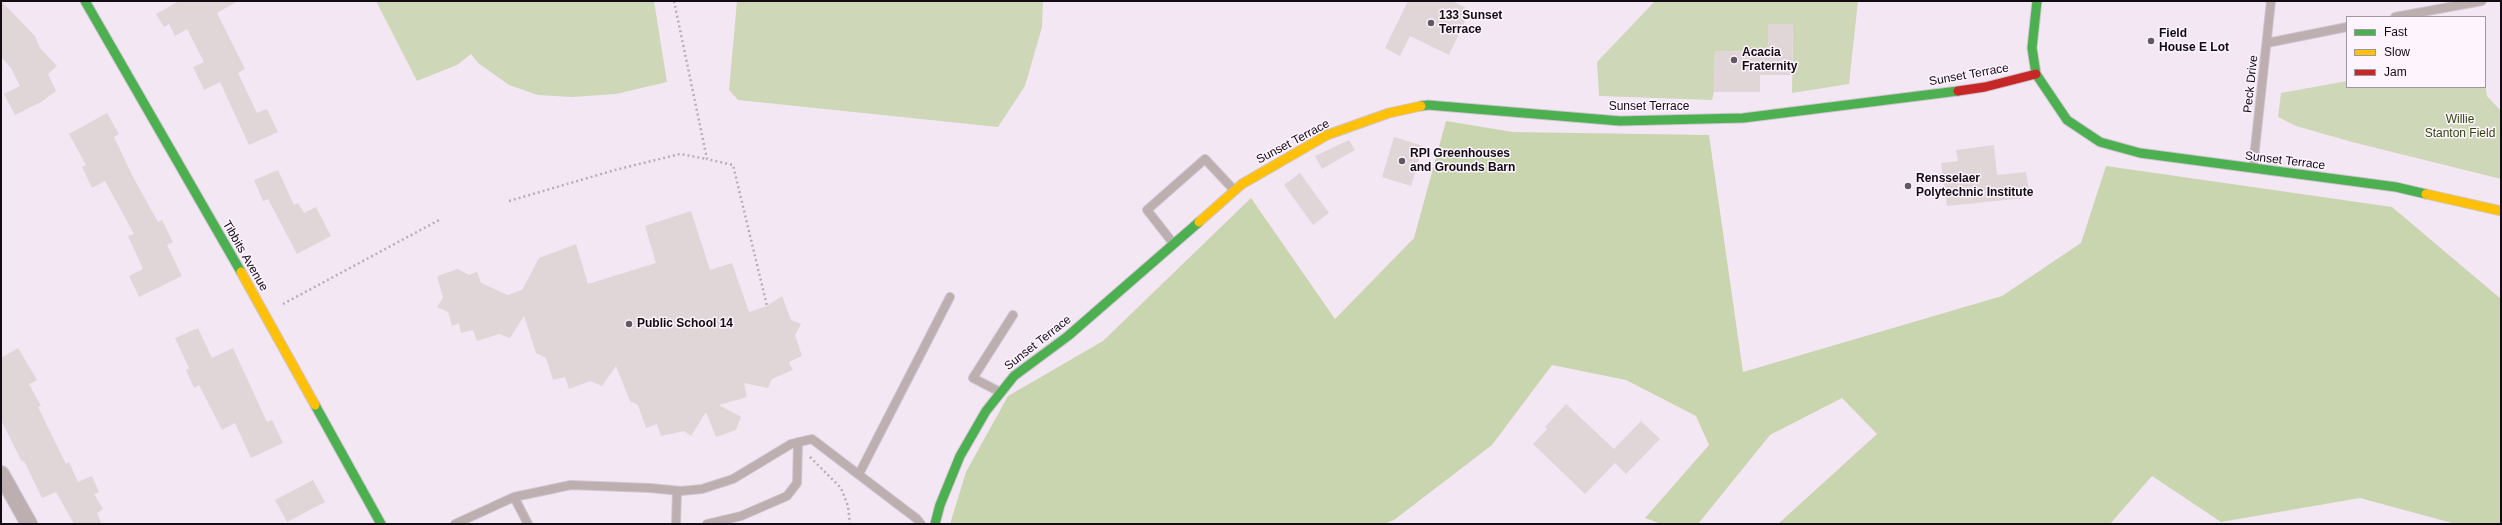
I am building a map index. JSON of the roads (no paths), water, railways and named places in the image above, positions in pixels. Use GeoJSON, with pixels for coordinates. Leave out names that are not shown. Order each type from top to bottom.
{"type":"FeatureCollection","features":[{"type":"Feature","properties":{"kind":"street","name":"Tibbits Avenue"},"geometry":{"type":"LineString","coordinates":[[85,1],[265,314],[381,524]]}},
{"type":"Feature","properties":{"kind":"street"},"geometry":{"type":"LineString","coordinates":[[2036,74],[2032,48],[2037,1]]}},
{"type":"Feature","properties":{"kind":"street","name":"Sunset Terrace"},"geometry":{"type":"LineString","coordinates":[[935,524],[940,504],[960,456],[986,411],[1014,376],[1068,336],[1242,184],[1327,135],[1388,113],[1428,105],[1620,121],[1743,118],[1984,87],[2036,74],[2067,120],[2100,142],[2140,153],[2253,169],[2396,186],[2501,211]]}},
{"type":"Feature","properties":{"kind":"street"},"geometry":{"type":"LineString","coordinates":[[1,474],[28,524]]}},
{"type":"Feature","properties":{"kind":"lane","name":"Peck Drive"},"geometry":{"type":"LineString","coordinates":[[2253,169],[2271,1]]}},
{"type":"Feature","properties":{"kind":"lane"},"geometry":{"type":"LineString","coordinates":[[2400,16],[2482,1]]}},
{"type":"Feature","properties":{"kind":"lane"},"geometry":{"type":"LineString","coordinates":[[2267,43],[2346,27]]}},
{"type":"Feature","properties":{"kind":"lane"},"geometry":{"type":"LineString","coordinates":[[1174,244],[1147,210],[1205,159],[1234,191]]}},
{"type":"Feature","properties":{"kind":"lane"},"geometry":{"type":"LineString","coordinates":[[859,474],[950,297]]}},
{"type":"Feature","properties":{"kind":"lane"},"geometry":{"type":"LineString","coordinates":[[1001,392],[973,378],[1013,315]]}},
{"type":"Feature","properties":{"kind":"lane"},"geometry":{"type":"LineString","coordinates":[[455,524],[514,497],[571,486],[650,488],[677,491],[702,489],[733,479],[798,442],[812,439],[917,519],[921,524]]}},
{"type":"Feature","properties":{"kind":"lane"},"geometry":{"type":"LineString","coordinates":[[707,524],[741,516],[787,496],[797,483],[798,442]]}},
{"type":"Feature","properties":{"kind":"lane"},"geometry":{"type":"LineString","coordinates":[[676,524],[677,491]]}},
{"type":"Feature","properties":{"kind":"lane"},"geometry":{"type":"LineString","coordinates":[[514,497],[528,524]]}},
{"type":"Feature","properties":{"kind":"place","name":"133 Sunset Terrace"},"geometry":{"type":"Point","coordinates":[1431,23]}},
{"type":"Feature","properties":{"kind":"place","name":"Field House E Lot"},"geometry":{"type":"Point","coordinates":[2151,41]}},
{"type":"Feature","properties":{"kind":"place","name":"Acacia Fraternity"},"geometry":{"type":"Point","coordinates":[1734,60]}},
{"type":"Feature","properties":{"kind":"place","name":"RPI Greenhouses and Grounds Barn"},"geometry":{"type":"Point","coordinates":[1402,161]}},
{"type":"Feature","properties":{"kind":"place","name":"Rensselaer Polytechnic Institute"},"geometry":{"type":"Point","coordinates":[1908,186]}},
{"type":"Feature","properties":{"kind":"place","name":"Public School 14"},"geometry":{"type":"Point","coordinates":[629,324]}},
{"type":"Feature","properties":{"kind":"park label","name":"Willie Stanton Field"},"geometry":{"type":"Point","coordinates":[2460,127]}}]}
